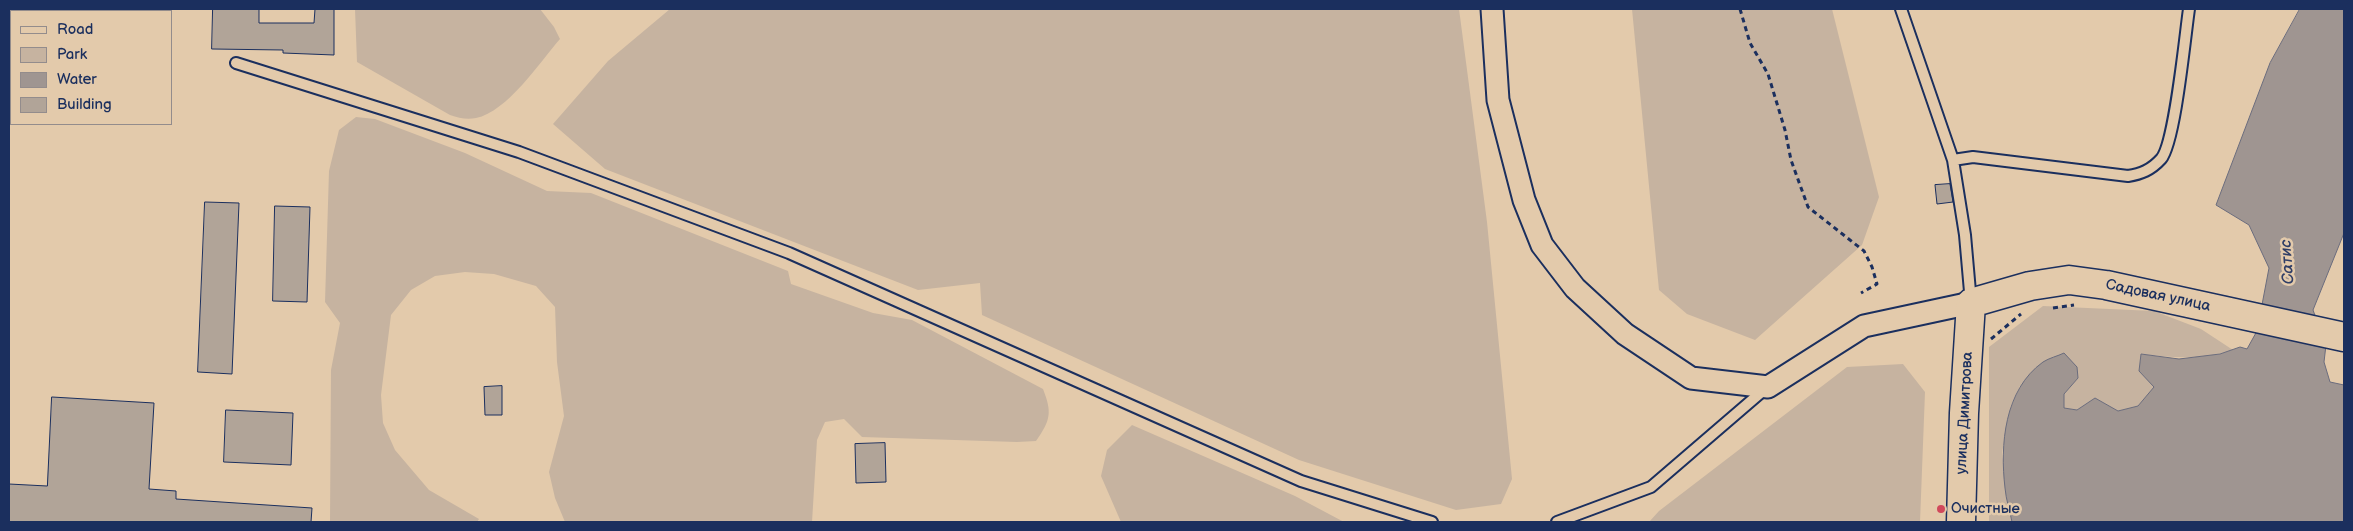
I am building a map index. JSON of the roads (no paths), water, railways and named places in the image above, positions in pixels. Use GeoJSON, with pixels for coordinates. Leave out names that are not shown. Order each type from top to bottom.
{"type":"FeatureCollection","features":[{"type":"Feature","properties":{"kind":"street"},"geometry":{"type":"LineString","coordinates":[[1492,9],[1498,100],[1524,200],[1542,245],[1575,288],[1625,334],[1691,378],[1768,387],[1864,326],[1971,303]]}},
{"type":"Feature","properties":{"kind":"street","name":"Садовая улица"},"geometry":{"type":"LineString","coordinates":[[1971,303],[2030,286],[2068,280],[2106,285],[2339,336]]}},
{"type":"Feature","properties":{"kind":"street","name":"улица Димитрова"},"geometry":{"type":"LineString","coordinates":[[1962,522],[1964,413],[1971,303]]}},
{"type":"Feature","properties":{"kind":"lane"},"geometry":{"type":"LineString","coordinates":[[1901,9],[1953,160],[1965,235],[1971,303]]}},
{"type":"Feature","properties":{"kind":"lane"},"geometry":{"type":"LineString","coordinates":[[1953,160],[1973,157],[2128,176],[2144,173],[2162,158],[2170,137],[2189,9]]}},
{"type":"Feature","properties":{"kind":"lane"},"geometry":{"type":"LineString","coordinates":[[236,63],[519,152],[790,253],[1301,481],[1432,522]]}},
{"type":"Feature","properties":{"kind":"lane"},"geometry":{"type":"LineString","coordinates":[[1557,522],[1651,487],[1768,387]]}},
{"type":"Feature","properties":{"kind":"water","name":"Сатис"},"geometry":{"type":"Polygon","coordinates":[[[2300,9],[2344,9],[2344,233],[2313,310],[2326,345],[2324,362],[2330,382],[2344,385],[2344,522],[2012,522],[2006,492],[2003,454],[2008,419],[2020,387],[2043,362],[2064,353],[2077,367],[2078,378],[2064,394],[2064,408],[2077,410],[2095,398],[2118,411],[2138,406],[2154,387],[2139,371],[2141,354],[2179,359],[2220,354],[2240,347],[2247,349],[2257,331],[2269,268],[2249,225],[2216,205],[2270,63],[2300,9]]]}},
{"type":"Feature","properties":{"kind":"place","name":"Очистные"},"geometry":{"type":"Point","coordinates":[1941,509]}}]}
